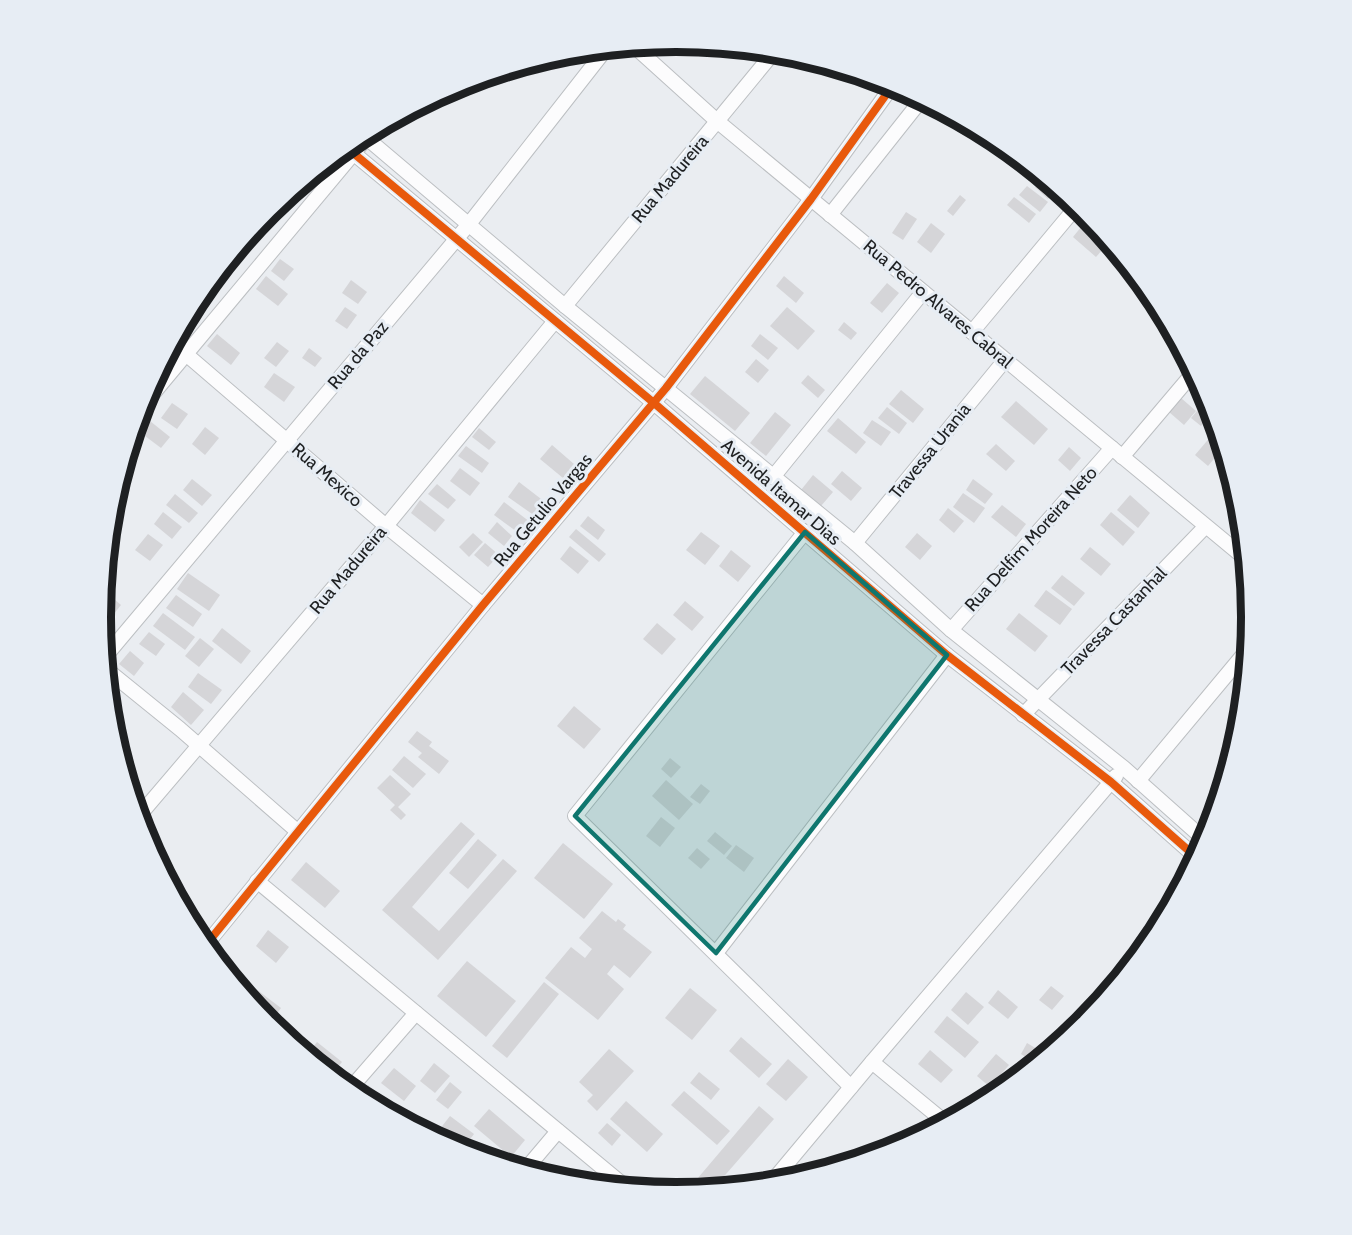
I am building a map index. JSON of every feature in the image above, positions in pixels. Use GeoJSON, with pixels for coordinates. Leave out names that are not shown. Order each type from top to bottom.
{"type":"FeatureCollection","features":[{"type":"Feature","properties":{"kind":"street","name":"Rua Pedro Alvares Cabral"},"geometry":{"type":"LineString","coordinates":[[643,54],[717,122],[1237,552]]}},
{"type":"Feature","properties":{"kind":"street","name":"Rua da Paz"},"geometry":{"type":"LineString","coordinates":[[112,650],[469,224],[599,57]]}},
{"type":"Feature","properties":{"kind":"street","name":"Rua Madureira"},"geometry":{"type":"LineString","coordinates":[[565,306],[768,60]]}},
{"type":"Feature","properties":{"kind":"street","name":"Rua Getulio Vargas"},"geometry":{"type":"LineString","coordinates":[[211,938],[483,605],[666,388],[811,199],[887,94]]}},
{"type":"Feature","properties":{"kind":"street"},"geometry":{"type":"LineString","coordinates":[[830,215],[916,107]]}},
{"type":"Feature","properties":{"kind":"street","name":"Avenida Itamar Dias"},"geometry":{"type":"LineString","coordinates":[[375,140],[565,306],[855,543],[951,630],[1124,768],[1198,834]]}},
{"type":"Feature","properties":{"kind":"street","name":"Avenida Itamar Dias"},"geometry":{"type":"LineString","coordinates":[[354,153],[654,403],[947,655],[1111,782],[1190,852]]}},
{"type":"Feature","properties":{"kind":"street"},"geometry":{"type":"LineString","coordinates":[[163,382],[338,165]]}},
{"type":"Feature","properties":{"kind":"street"},"geometry":{"type":"LineString","coordinates":[[972,332],[1071,213]]}},
{"type":"Feature","properties":{"kind":"street"},"geometry":{"type":"LineString","coordinates":[[773,477],[923,292]]}},
{"type":"Feature","properties":{"kind":"street","name":"Rua Madureira"},"geometry":{"type":"LineString","coordinates":[[145,809],[386,526],[555,321]]}},
{"type":"Feature","properties":{"kind":"street","name":"Rua Mexico"},"geometry":{"type":"LineString","coordinates":[[180,349],[386,526],[483,605]]}},
{"type":"Feature","properties":{"kind":"street","name":"Travessa Urania"},"geometry":{"type":"LineString","coordinates":[[855,543],[1005,360]]}},
{"type":"Feature","properties":{"kind":"street","name":"Rua Delfim Moreira Neto"},"geometry":{"type":"LineString","coordinates":[[951,630],[1188,378]]}},
{"type":"Feature","properties":{"kind":"street","name":"Travessa Castanhal"},"geometry":{"type":"LineString","coordinates":[[1023,715],[1205,527]]}},
{"type":"Feature","properties":{"kind":"street"},"geometry":{"type":"LineString","coordinates":[[805,532],[575,816],[850,1087]]}},
{"type":"Feature","properties":{"kind":"street"},"geometry":{"type":"LineString","coordinates":[[716,953],[947,655]]}},
{"type":"Feature","properties":{"kind":"street"},"geometry":{"type":"LineString","coordinates":[[1138,781],[1240,658]]}},
{"type":"Feature","properties":{"kind":"street"},"geometry":{"type":"LineString","coordinates":[[114,676],[297,831]]}},
{"type":"Feature","properties":{"kind":"street"},"geometry":{"type":"LineString","coordinates":[[779,1173],[1124,768]]}},
{"type":"Feature","properties":{"kind":"street"},"geometry":{"type":"LineString","coordinates":[[257,881],[616,1179]]}},
{"type":"Feature","properties":{"kind":"street"},"geometry":{"type":"LineString","coordinates":[[356,1082],[416,1013]]}},
{"type":"Feature","properties":{"kind":"street"},"geometry":{"type":"LineString","coordinates":[[872,1062],[939,1117]]}},
{"type":"Feature","properties":{"kind":"street"},"geometry":{"type":"LineString","coordinates":[[531,1163],[558,1131]]}},
{"type":"Feature","properties":{"kind":"highlighted area"},"geometry":{"type":"Polygon","coordinates":[[[805,532],[947,655],[716,953],[575,816],[805,532]]]}},
{"type":"Feature","properties":{"kind":"building"},"geometry":{"type":"Polygon","coordinates":[[[1038,184],[1051,195],[1048,199],[1035,187],[1038,184]]]}},
{"type":"Feature","properties":{"kind":"building"},"geometry":{"type":"Polygon","coordinates":[[[1027,186],[1048,202],[1040,212],[1019,195],[1027,186]]]}},
{"type":"Feature","properties":{"kind":"building"},"geometry":{"type":"Polygon","coordinates":[[[960,195],[966,200],[953,216],[947,211],[960,195]]]}},
{"type":"Feature","properties":{"kind":"building"},"geometry":{"type":"Polygon","coordinates":[[[1014,197],[1036,214],[1029,223],[1007,205],[1014,197]]]}},
{"type":"Feature","properties":{"kind":"building"},"geometry":{"type":"Polygon","coordinates":[[[906,212],[917,219],[903,240],[892,233],[906,212]]]}},
{"type":"Feature","properties":{"kind":"building"},"geometry":{"type":"Polygon","coordinates":[[[931,223],[945,234],[931,253],[917,242],[931,223]]]}},
{"type":"Feature","properties":{"kind":"building"},"geometry":{"type":"Polygon","coordinates":[[[1083,225],[1104,248],[1096,257],[1073,237],[1083,225]]]}},
{"type":"Feature","properties":{"kind":"building"},"geometry":{"type":"Polygon","coordinates":[[[280,259],[294,269],[284,281],[271,271],[280,259]]]}},
{"type":"Feature","properties":{"kind":"building"},"geometry":{"type":"Polygon","coordinates":[[[266,276],[288,294],[278,306],[256,289],[266,276]]]}},
{"type":"Feature","properties":{"kind":"building"},"geometry":{"type":"Polygon","coordinates":[[[784,276],[804,293],[796,303],[776,286],[784,276]]]}},
{"type":"Feature","properties":{"kind":"building"},"geometry":{"type":"Polygon","coordinates":[[[351,280],[367,292],[358,304],[342,293],[351,280]]]}},
{"type":"Feature","properties":{"kind":"building"},"geometry":{"type":"Polygon","coordinates":[[[887,283],[899,293],[882,313],[870,303],[887,283]]]}},
{"type":"Feature","properties":{"kind":"building"},"geometry":{"type":"Polygon","coordinates":[[[345,307],[357,315],[347,329],[335,321],[345,307]]]}},
{"type":"Feature","properties":{"kind":"building"},"geometry":{"type":"Polygon","coordinates":[[[787,307],[815,331],[798,350],[770,326],[787,307]]]}},
{"type":"Feature","properties":{"kind":"building"},"geometry":{"type":"Polygon","coordinates":[[[844,322],[857,333],[851,340],[838,330],[844,322]]]}},
{"type":"Feature","properties":{"kind":"building"},"geometry":{"type":"Polygon","coordinates":[[[217,334],[240,353],[231,365],[207,346],[217,334]]]}},
{"type":"Feature","properties":{"kind":"building"},"geometry":{"type":"Polygon","coordinates":[[[760,334],[778,348],[768,360],[751,346],[760,334]]]}},
{"type":"Feature","properties":{"kind":"building"},"geometry":{"type":"Polygon","coordinates":[[[277,342],[289,351],[276,367],[264,358],[277,342]]]}},
{"type":"Feature","properties":{"kind":"building"},"geometry":{"type":"Polygon","coordinates":[[[309,348],[322,358],[315,367],[302,358],[309,348]]]}},
{"type":"Feature","properties":{"kind":"building"},"geometry":{"type":"Polygon","coordinates":[[[756,359],[769,370],[758,383],[745,372],[756,359]]]}},
{"type":"Feature","properties":{"kind":"building"},"geometry":{"type":"Polygon","coordinates":[[[274,373],[295,387],[284,402],[264,387],[274,373]]]}},
{"type":"Feature","properties":{"kind":"building"},"geometry":{"type":"Polygon","coordinates":[[[808,375],[825,390],[818,398],[801,383],[808,375]]]}},
{"type":"Feature","properties":{"kind":"building"},"geometry":{"type":"Polygon","coordinates":[[[705,376],[750,413],[735,431],[690,394],[705,376]]]}},
{"type":"Feature","properties":{"kind":"building"},"geometry":{"type":"Polygon","coordinates":[[[901,390],[924,409],[913,423],[889,404],[901,390]]]}},
{"type":"Feature","properties":{"kind":"building"},"geometry":{"type":"Polygon","coordinates":[[[1181,398],[1196,411],[1184,425],[1169,412],[1181,398]]]}},
{"type":"Feature","properties":{"kind":"building"},"geometry":{"type":"Polygon","coordinates":[[[1016,401],[1048,429],[1034,445],[1001,417],[1016,401]]]}},
{"type":"Feature","properties":{"kind":"building"},"geometry":{"type":"Polygon","coordinates":[[[172,403],[188,414],[177,429],[161,418],[172,403]]]}},
{"type":"Feature","properties":{"kind":"building"},"geometry":{"type":"Polygon","coordinates":[[[887,407],[907,423],[899,434],[878,418],[887,407]]]}},
{"type":"Feature","properties":{"kind":"building"},"geometry":{"type":"Polygon","coordinates":[[[1200,407],[1205,421],[1201,426],[1191,418],[1200,407]]]}},
{"type":"Feature","properties":{"kind":"building"},"geometry":{"type":"Polygon","coordinates":[[[775,412],[791,425],[766,456],[750,443],[775,412]]]}},
{"type":"Feature","properties":{"kind":"building"},"geometry":{"type":"Polygon","coordinates":[[[838,418],[866,442],[856,454],[827,431],[838,418]]]}},
{"type":"Feature","properties":{"kind":"building"},"geometry":{"type":"Polygon","coordinates":[[[872,420],[891,432],[881,446],[863,433],[872,420]]]}},
{"type":"Feature","properties":{"kind":"building"},"geometry":{"type":"Polygon","coordinates":[[[150,421],[170,437],[161,448],[142,434],[150,421]]]}},
{"type":"Feature","properties":{"kind":"building"},"geometry":{"type":"Polygon","coordinates":[[[205,427],[219,438],[205,455],[192,444],[205,427]]]}},
{"type":"Feature","properties":{"kind":"building"},"geometry":{"type":"Polygon","coordinates":[[[479,428],[496,442],[489,450],[472,437],[479,428]]]}},
{"type":"Feature","properties":{"kind":"building"},"geometry":{"type":"Polygon","coordinates":[[[1211,436],[1217,455],[1208,466],[1195,455],[1211,436]]]}},
{"type":"Feature","properties":{"kind":"building"},"geometry":{"type":"Polygon","coordinates":[[[996,444],[1015,461],[1006,471],[986,454],[996,444]]]}},
{"type":"Feature","properties":{"kind":"building"},"geometry":{"type":"Polygon","coordinates":[[[552,445],[574,464],[563,478],[540,459],[552,445]]]}},
{"type":"Feature","properties":{"kind":"building"},"geometry":{"type":"Polygon","coordinates":[[[466,446],[489,463],[482,473],[458,456],[466,446]]]}},
{"type":"Feature","properties":{"kind":"building"},"geometry":{"type":"Polygon","coordinates":[[[1069,447],[1081,458],[1070,471],[1058,460],[1069,447]]]}},
{"type":"Feature","properties":{"kind":"building"},"geometry":{"type":"Polygon","coordinates":[[[460,468],[480,483],[470,496],[450,481],[460,468]]]}},
{"type":"Feature","properties":{"kind":"building"},"geometry":{"type":"Polygon","coordinates":[[[842,471],[862,488],[851,501],[831,484],[842,471]]]}},
{"type":"Feature","properties":{"kind":"building"},"geometry":{"type":"Polygon","coordinates":[[[813,475],[833,492],[821,506],[801,490],[813,475]]]}},
{"type":"Feature","properties":{"kind":"building"},"geometry":{"type":"Polygon","coordinates":[[[192,479],[212,495],[202,506],[183,490],[192,479]]]}},
{"type":"Feature","properties":{"kind":"building"},"geometry":{"type":"Polygon","coordinates":[[[973,479],[993,494],[985,504],[966,490],[973,479]]]}},
{"type":"Feature","properties":{"kind":"building"},"geometry":{"type":"Polygon","coordinates":[[[519,482],[545,502],[535,516],[508,497],[519,482]]]}},
{"type":"Feature","properties":{"kind":"building"},"geometry":{"type":"Polygon","coordinates":[[[437,484],[456,500],[448,509],[428,494],[437,484]]]}},
{"type":"Feature","properties":{"kind":"building"},"geometry":{"type":"Polygon","coordinates":[[[963,493],[985,508],[974,523],[953,507],[963,493]]]}},
{"type":"Feature","properties":{"kind":"building"},"geometry":{"type":"Polygon","coordinates":[[[175,494],[198,513],[189,523],[166,505],[175,494]]]}},
{"type":"Feature","properties":{"kind":"building"},"geometry":{"type":"Polygon","coordinates":[[[1130,495],[1150,513],[1138,528],[1117,510],[1130,495]]]}},
{"type":"Feature","properties":{"kind":"building"},"geometry":{"type":"Polygon","coordinates":[[[420,500],[445,520],[435,532],[411,513],[420,500]]]}},
{"type":"Feature","properties":{"kind":"building"},"geometry":{"type":"Polygon","coordinates":[[[504,502],[530,522],[520,534],[494,515],[504,502]]]}},
{"type":"Feature","properties":{"kind":"building"},"geometry":{"type":"Polygon","coordinates":[[[1002,505],[1026,524],[1016,537],[991,517],[1002,505]]]}},
{"type":"Feature","properties":{"kind":"building"},"geometry":{"type":"Polygon","coordinates":[[[948,508],[964,521],[954,533],[939,520],[948,508]]]}},
{"type":"Feature","properties":{"kind":"building"},"geometry":{"type":"Polygon","coordinates":[[[163,512],[182,527],[172,539],[154,524],[163,512]]]}},
{"type":"Feature","properties":{"kind":"building"},"geometry":{"type":"Polygon","coordinates":[[[1111,512],[1135,532],[1123,546],[1100,525],[1111,512]]]}},
{"type":"Feature","properties":{"kind":"building"},"geometry":{"type":"Polygon","coordinates":[[[588,516],[605,530],[598,540],[580,526],[588,516]]]}},
{"type":"Feature","properties":{"kind":"building"},"geometry":{"type":"Polygon","coordinates":[[[497,522],[512,536],[504,546],[488,533],[497,522]]]}},
{"type":"Feature","properties":{"kind":"building"},"geometry":{"type":"Polygon","coordinates":[[[576,529],[606,554],[599,562],[569,537],[576,529]]]}},
{"type":"Feature","properties":{"kind":"building"},"geometry":{"type":"Polygon","coordinates":[[[701,532],[720,546],[705,565],[686,550],[701,532]]]}},
{"type":"Feature","properties":{"kind":"building"},"geometry":{"type":"Polygon","coordinates":[[[473,533],[483,542],[469,557],[459,547],[473,533]]]}},
{"type":"Feature","properties":{"kind":"building"},"geometry":{"type":"Polygon","coordinates":[[[917,533],[932,546],[920,560],[905,547],[917,533]]]}},
{"type":"Feature","properties":{"kind":"building"},"geometry":{"type":"Polygon","coordinates":[[[148,534],[163,545],[150,561],[135,550],[148,534]]]}},
{"type":"Feature","properties":{"kind":"building"},"geometry":{"type":"Polygon","coordinates":[[[485,543],[499,555],[488,567],[474,555],[485,543]]]}},
{"type":"Feature","properties":{"kind":"building"},"geometry":{"type":"Polygon","coordinates":[[[570,546],[589,561],[578,574],[560,559],[570,546]]]}},
{"type":"Feature","properties":{"kind":"building"},"geometry":{"type":"Polygon","coordinates":[[[1090,547],[1111,564],[1101,576],[1080,559],[1090,547]]]}},
{"type":"Feature","properties":{"kind":"building"},"geometry":{"type":"Polygon","coordinates":[[[731,550],[751,566],[738,582],[719,566],[731,550]]]}},
{"type":"Feature","properties":{"kind":"building"},"geometry":{"type":"Polygon","coordinates":[[[188,573],[220,595],[209,611],[177,589],[188,573]]]}},
{"type":"Feature","properties":{"kind":"building"},"geometry":{"type":"Polygon","coordinates":[[[1062,575],[1085,593],[1074,606],[1051,588],[1062,575]]]}},
{"type":"Feature","properties":{"kind":"building"},"geometry":{"type":"Polygon","coordinates":[[[1046,590],[1072,609],[1060,625],[1034,606],[1046,590]]]}},
{"type":"Feature","properties":{"kind":"building"},"geometry":{"type":"Polygon","coordinates":[[[176,595],[202,614],[193,627],[166,608],[176,595]]]}},
{"type":"Feature","properties":{"kind":"building"},"geometry":{"type":"Polygon","coordinates":[[[112,597],[121,605],[111,617],[112,597]]]}},
{"type":"Feature","properties":{"kind":"building"},"geometry":{"type":"Polygon","coordinates":[[[685,601],[704,617],[692,631],[673,615],[685,601]]]}},
{"type":"Feature","properties":{"kind":"building"},"geometry":{"type":"Polygon","coordinates":[[[163,613],[195,637],[185,650],[153,626],[163,613]]]}},
{"type":"Feature","properties":{"kind":"building"},"geometry":{"type":"Polygon","coordinates":[[[1019,613],[1048,636],[1035,652],[1006,629],[1019,613]]]}},
{"type":"Feature","properties":{"kind":"building"},"geometry":{"type":"Polygon","coordinates":[[[657,623],[676,639],[662,655],[643,639],[657,623]]]}},
{"type":"Feature","properties":{"kind":"building"},"geometry":{"type":"Polygon","coordinates":[[[222,628],[251,651],[241,664],[212,641],[222,628]]]}},
{"type":"Feature","properties":{"kind":"building"},"geometry":{"type":"Polygon","coordinates":[[[149,632],[165,644],[156,656],[139,644],[149,632]]]}},
{"type":"Feature","properties":{"kind":"building"},"geometry":{"type":"Polygon","coordinates":[[[200,638],[214,649],[199,667],[185,656],[200,638]]]}},
{"type":"Feature","properties":{"kind":"building"},"geometry":{"type":"Polygon","coordinates":[[[130,651],[144,663],[134,676],[119,664],[130,651]]]}},
{"type":"Feature","properties":{"kind":"building"},"geometry":{"type":"Polygon","coordinates":[[[198,673],[222,690],[211,704],[188,687],[198,673]]]}},
{"type":"Feature","properties":{"kind":"building"},"geometry":{"type":"Polygon","coordinates":[[[183,692],[204,710],[191,725],[171,707],[183,692]]]}},
{"type":"Feature","properties":{"kind":"building"},"geometry":{"type":"Polygon","coordinates":[[[574,706],[601,729],[584,749],[557,726],[574,706]]]}},
{"type":"Feature","properties":{"kind":"building"},"geometry":{"type":"Polygon","coordinates":[[[417,731],[432,742],[429,746],[449,761],[439,774],[418,757],[422,753],[408,742],[417,731]]]}},
{"type":"Feature","properties":{"kind":"building"},"geometry":{"type":"Polygon","coordinates":[[[404,756],[426,774],[413,788],[392,770],[404,756]]]}},
{"type":"Feature","properties":{"kind":"building"},"geometry":{"type":"Polygon","coordinates":[[[670,758],[681,767],[671,778],[661,769],[670,758]]]}},
{"type":"Feature","properties":{"kind":"building"},"geometry":{"type":"Polygon","coordinates":[[[390,775],[411,794],[398,807],[406,815],[401,820],[390,810],[395,805],[377,788],[390,775]]]}},
{"type":"Feature","properties":{"kind":"building"},"geometry":{"type":"Polygon","coordinates":[[[666,780],[693,804],[679,820],[652,796],[666,780]]]}},
{"type":"Feature","properties":{"kind":"building"},"geometry":{"type":"Polygon","coordinates":[[[701,784],[710,791],[700,804],[690,797],[701,784]]]}},
{"type":"Feature","properties":{"kind":"building"},"geometry":{"type":"Polygon","coordinates":[[[661,817],[675,828],[660,847],[646,836],[661,817]]]}},
{"type":"Feature","properties":{"kind":"building"},"geometry":{"type":"Polygon","coordinates":[[[461,822],[475,834],[412,907],[439,931],[503,859],[517,871],[438,960],[382,910],[461,822]]]}},
{"type":"Feature","properties":{"kind":"building"},"geometry":{"type":"Polygon","coordinates":[[[715,832],[732,846],[724,855],[707,841],[715,832]]]}},
{"type":"Feature","properties":{"kind":"building"},"geometry":{"type":"Polygon","coordinates":[[[478,839],[497,855],[468,889],[449,873],[478,839]]]}},
{"type":"Feature","properties":{"kind":"building"},"geometry":{"type":"Polygon","coordinates":[[[563,843],[613,884],[584,919],[534,878],[563,843]]]}},
{"type":"Feature","properties":{"kind":"building"},"geometry":{"type":"Polygon","coordinates":[[[736,845],[754,858],[744,872],[726,858],[736,845]]]}},
{"type":"Feature","properties":{"kind":"building"},"geometry":{"type":"Polygon","coordinates":[[[697,848],[710,859],[701,869],[688,858],[697,848]]]}},
{"type":"Feature","properties":{"kind":"building"},"geometry":{"type":"Polygon","coordinates":[[[306,862],[340,891],[325,908],[291,880],[306,862]]]}},
{"type":"Feature","properties":{"kind":"building"},"geometry":{"type":"Polygon","coordinates":[[[602,911],[616,922],[618,919],[626,925],[623,929],[652,952],[630,978],[614,965],[607,974],[624,989],[598,1020],[545,978],[571,947],[585,958],[592,949],[579,938],[602,911]]]}},
{"type":"Feature","properties":{"kind":"building"},"geometry":{"type":"Polygon","coordinates":[[[268,930],[289,947],[276,963],[256,946],[268,930]]]}},
{"type":"Feature","properties":{"kind":"building"},"geometry":{"type":"Polygon","coordinates":[[[467,961],[516,1001],[486,1037],[437,996],[467,961]]]}},
{"type":"Feature","properties":{"kind":"building"},"geometry":{"type":"Polygon","coordinates":[[[244,981],[281,1008],[275,1016],[251,990],[244,981]]]}},
{"type":"Feature","properties":{"kind":"building"},"geometry":{"type":"Polygon","coordinates":[[[544,982],[559,994],[507,1058],[492,1046],[544,982]]]}},
{"type":"Feature","properties":{"kind":"building"},"geometry":{"type":"Polygon","coordinates":[[[1051,986],[1064,996],[1052,1010],[1039,1000],[1051,986]]]}},
{"type":"Feature","properties":{"kind":"building"},"geometry":{"type":"Polygon","coordinates":[[[690,988],[717,1010],[692,1040],[665,1018],[690,988]]]}},
{"type":"Feature","properties":{"kind":"building"},"geometry":{"type":"Polygon","coordinates":[[[998,990],[1018,1007],[1008,1019],[988,1003],[998,990]]]}},
{"type":"Feature","properties":{"kind":"building"},"geometry":{"type":"Polygon","coordinates":[[[966,992],[984,1007],[968,1025],[951,1010],[966,992]]]}},
{"type":"Feature","properties":{"kind":"building"},"geometry":{"type":"Polygon","coordinates":[[[947,1016],[979,1042],[965,1058],[934,1032],[947,1016]]]}},
{"type":"Feature","properties":{"kind":"building"},"geometry":{"type":"Polygon","coordinates":[[[741,1037],[772,1064],[759,1078],[729,1051],[741,1037]]]}},
{"type":"Feature","properties":{"kind":"building"},"geometry":{"type":"Polygon","coordinates":[[[317,1042],[342,1062],[336,1069],[312,1049],[317,1042]]]}},
{"type":"Feature","properties":{"kind":"building"},"geometry":{"type":"Polygon","coordinates":[[[1027,1043],[1037,1049],[1028,1059],[1021,1054],[1027,1043]]]}},
{"type":"Feature","properties":{"kind":"building"},"geometry":{"type":"Polygon","coordinates":[[[609,1049],[634,1071],[597,1111],[587,1101],[593,1095],[579,1082],[609,1049]]]}},
{"type":"Feature","properties":{"kind":"building"},"geometry":{"type":"Polygon","coordinates":[[[930,1050],[953,1070],[941,1083],[918,1064],[930,1050]]]}},
{"type":"Feature","properties":{"kind":"building"},"geometry":{"type":"Polygon","coordinates":[[[996,1054],[1009,1065],[990,1087],[977,1076],[996,1054]]]}},
{"type":"Feature","properties":{"kind":"building"},"geometry":{"type":"Polygon","coordinates":[[[788,1059],[808,1077],[786,1101],[766,1084],[788,1059]]]}},
{"type":"Feature","properties":{"kind":"building"},"geometry":{"type":"Polygon","coordinates":[[[434,1063],[450,1076],[435,1093],[420,1081],[434,1063]]]}},
{"type":"Feature","properties":{"kind":"building"},"geometry":{"type":"Polygon","coordinates":[[[394,1068],[416,1086],[404,1101],[381,1083],[394,1068]]]}},
{"type":"Feature","properties":{"kind":"building"},"geometry":{"type":"Polygon","coordinates":[[[699,1072],[720,1089],[711,1100],[690,1083],[699,1072]]]}},
{"type":"Feature","properties":{"kind":"building"},"geometry":{"type":"Polygon","coordinates":[[[450,1082],[462,1092],[448,1109],[436,1100],[450,1082]]]}},
{"type":"Feature","properties":{"kind":"building"},"geometry":{"type":"Polygon","coordinates":[[[368,1085],[395,1107],[393,1107],[365,1089],[368,1085]]]}},
{"type":"Feature","properties":{"kind":"building"},"geometry":{"type":"Polygon","coordinates":[[[684,1091],[730,1131],[717,1145],[671,1105],[684,1091]]]}},
{"type":"Feature","properties":{"kind":"building"},"geometry":{"type":"Polygon","coordinates":[[[626,1101],[663,1134],[647,1152],[610,1119],[626,1101]]]}},
{"type":"Feature","properties":{"kind":"building"},"geometry":{"type":"Polygon","coordinates":[[[759,1106],[774,1119],[721,1180],[695,1181],[759,1106]]]}},
{"type":"Feature","properties":{"kind":"building"},"geometry":{"type":"Polygon","coordinates":[[[489,1109],[525,1140],[511,1157],[474,1126],[489,1109]]]}},
{"type":"Feature","properties":{"kind":"building"},"geometry":{"type":"Polygon","coordinates":[[[450,1116],[474,1134],[468,1142],[439,1130],[450,1116]]]}},
{"type":"Feature","properties":{"kind":"building"},"geometry":{"type":"Polygon","coordinates":[[[607,1123],[621,1135],[612,1146],[598,1133],[607,1123]]]}},
{"type":"Feature","properties":{"kind":"cycle path"},"geometry":{"type":"LineString","coordinates":[[211,938],[483,605],[666,388],[811,199],[887,94]]}},
{"type":"Feature","properties":{"kind":"cycle path"},"geometry":{"type":"LineString","coordinates":[[354,154],[654,403],[947,655],[1111,782],[1190,852]]}}]}
